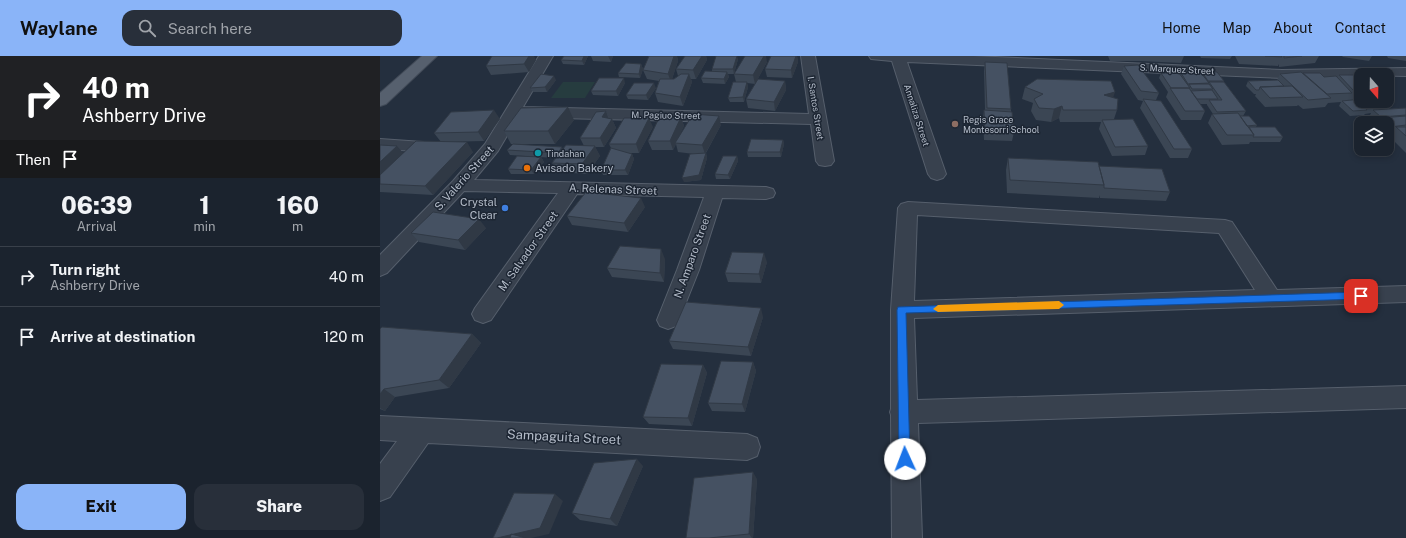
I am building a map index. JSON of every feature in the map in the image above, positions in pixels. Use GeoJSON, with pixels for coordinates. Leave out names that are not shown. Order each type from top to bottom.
{"type":"FeatureCollection","features":[{"type":"Feature","properties":{"kind":"main road"},"geometry":{"type":"LineString","coordinates":[[380,102],[430,56]]}},
{"type":"Feature","properties":{"kind":"street","name":"S. Valerio Street"},"geometry":{"type":"LineString","coordinates":[[380,268],[492,148],[546,56]]}},
{"type":"Feature","properties":{"kind":"street","name":"I. Santos Street"},"geometry":{"type":"LineString","coordinates":[[808,56],[825,161]]}},
{"type":"Feature","properties":{"kind":"street","name":"S. Marquez Street"},"geometry":{"type":"LineString","coordinates":[[876,56],[1099,61],[1194,69],[1282,74],[1332,67],[1406,72]]}},
{"type":"Feature","properties":{"kind":"street","name":"Annaliza Street"},"geometry":{"type":"LineString","coordinates":[[898,56],[937,174]]}},
{"type":"Feature","properties":{"kind":"street"},"geometry":{"type":"LineString","coordinates":[[1187,56],[1194,69]]}},
{"type":"Feature","properties":{"kind":"street","name":"M. Pagiuo Street"},"geometry":{"type":"LineString","coordinates":[[514,112],[818,119]]}},
{"type":"Feature","properties":{"kind":"street"},"geometry":{"type":"LineString","coordinates":[[380,144],[417,146]]}},
{"type":"Feature","properties":{"kind":"street","name":"A. Relenas Street"},"geometry":{"type":"LineString","coordinates":[[459,185],[766,193]]}},
{"type":"Feature","properties":{"kind":"street","name":"M. Salvador Street"},"geometry":{"type":"LineString","coordinates":[[483,314],[572,187]]}},
{"type":"Feature","properties":{"kind":"street","name":"N. Amparo Street"},"geometry":{"type":"LineString","coordinates":[[668,320],[688,270],[715,192]]}},
{"type":"Feature","properties":{"kind":"street"},"geometry":{"type":"LineString","coordinates":[[907,538],[903,412],[902,310],[908,208],[1225,227],[1271,298]]}},
{"type":"Feature","properties":{"kind":"street"},"geometry":{"type":"LineString","coordinates":[[902,310],[1406,294]]}},
{"type":"Feature","properties":{"kind":"street"},"geometry":{"type":"LineString","coordinates":[[903,412],[1406,397]]}},
{"type":"Feature","properties":{"kind":"street","name":"Sampaguita Street"},"geometry":{"type":"LineString","coordinates":[[380,428],[747,447]]}},
{"type":"Feature","properties":{"kind":"street"},"geometry":{"type":"LineString","coordinates":[[380,487],[421,430]]}},
{"type":"Feature","properties":{"kind":"green space"},"geometry":{"type":"Polygon","coordinates":[[[563,82],[595,82],[585,98],[551,98],[563,82]]]}},
{"type":"Feature","properties":{"kind":"building"},"geometry":{"type":"Polygon","coordinates":[[[492,56],[529,56],[524,64],[486,66],[492,56]]]}},
{"type":"Feature","properties":{"kind":"building"},"geometry":{"type":"Polygon","coordinates":[[[564,56],[584,56],[582,61],[561,60],[564,56]]]}},
{"type":"Feature","properties":{"kind":"building"},"geometry":{"type":"Polygon","coordinates":[[[649,56],[674,56],[668,74],[643,70],[649,56]]]}},
{"type":"Feature","properties":{"kind":"building"},"geometry":{"type":"Polygon","coordinates":[[[685,56],[702,56],[693,70],[676,69],[685,56]]]}},
{"type":"Feature","properties":{"kind":"building"},"geometry":{"type":"Polygon","coordinates":[[[716,56],[737,56],[733,69],[712,69],[716,56]]]}},
{"type":"Feature","properties":{"kind":"building"},"geometry":{"type":"Polygon","coordinates":[[[745,56],[764,56],[753,75],[734,74],[745,56]]]}},
{"type":"Feature","properties":{"kind":"building"},"geometry":{"type":"Polygon","coordinates":[[[771,56],[796,56],[791,70],[765,69],[771,56]]]}},
{"type":"Feature","properties":{"kind":"building"},"geometry":{"type":"Polygon","coordinates":[[[1284,56],[1302,56],[1284,58],[1284,56]]]}},
{"type":"Feature","properties":{"kind":"building"},"geometry":{"type":"Polygon","coordinates":[[[985,62],[1007,63],[1011,109],[987,108],[985,62]]]}},
{"type":"Feature","properties":{"kind":"building"},"geometry":{"type":"Polygon","coordinates":[[[626,63],[641,64],[639,74],[618,73],[626,63]]]}},
{"type":"Feature","properties":{"kind":"building"},"geometry":{"type":"Polygon","coordinates":[[[1138,65],[1159,93],[1141,91],[1124,66],[1138,65]]]}},
{"type":"Feature","properties":{"kind":"building"},"geometry":{"type":"Polygon","coordinates":[[[705,71],[727,72],[724,79],[701,78],[705,71]]]}},
{"type":"Feature","properties":{"kind":"building"},"geometry":{"type":"Polygon","coordinates":[[[1202,72],[1217,72],[1224,81],[1208,81],[1202,72]]]}},
{"type":"Feature","properties":{"kind":"building"},"geometry":{"type":"Polygon","coordinates":[[[1301,72],[1331,98],[1308,100],[1280,74],[1301,72]]]}},
{"type":"Feature","properties":{"kind":"building"},"geometry":{"type":"Polygon","coordinates":[[[1161,73],[1179,73],[1190,88],[1171,88],[1161,73]]]}},
{"type":"Feature","properties":{"kind":"building"},"geometry":{"type":"Polygon","coordinates":[[[1181,73],[1201,73],[1209,83],[1188,84],[1181,73]]]}},
{"type":"Feature","properties":{"kind":"building"},"geometry":{"type":"Polygon","coordinates":[[[1303,73],[1320,73],[1324,77],[1336,76],[1352,93],[1327,94],[1303,73]]]}},
{"type":"Feature","properties":{"kind":"building"},"geometry":{"type":"Polygon","coordinates":[[[541,74],[554,76],[545,87],[530,88],[541,74]]]}},
{"type":"Feature","properties":{"kind":"building"},"geometry":{"type":"Polygon","coordinates":[[[681,74],[689,74],[680,97],[655,93],[660,79],[674,79],[681,74]]]}},
{"type":"Feature","properties":{"kind":"building"},"geometry":{"type":"Polygon","coordinates":[[[1339,75],[1354,75],[1354,91],[1339,75]]]}},
{"type":"Feature","properties":{"kind":"building"},"geometry":{"type":"Polygon","coordinates":[[[599,78],[624,78],[616,91],[591,91],[599,78]]]}},
{"type":"Feature","properties":{"kind":"building"},"geometry":{"type":"Polygon","coordinates":[[[758,79],[785,81],[774,102],[746,99],[758,79]]]}},
{"type":"Feature","properties":{"kind":"building"},"geometry":{"type":"Polygon","coordinates":[[[1037,79],[1111,81],[1115,92],[1104,95],[1118,99],[1117,110],[1063,110],[1062,106],[1054,109],[1039,108],[1034,99],[1043,94],[1025,87],[1037,79]]]}},
{"type":"Feature","properties":{"kind":"building"},"geometry":{"type":"Polygon","coordinates":[[[1278,80],[1284,86],[1260,87],[1259,90],[1256,90],[1248,81],[1278,80]]]}},
{"type":"Feature","properties":{"kind":"building"},"geometry":{"type":"Polygon","coordinates":[[[733,82],[747,82],[743,97],[728,98],[733,82]]]}},
{"type":"Feature","properties":{"kind":"building"},"geometry":{"type":"Polygon","coordinates":[[[1209,82],[1224,82],[1246,111],[1217,112],[1209,100],[1222,100],[1209,82]]]}},
{"type":"Feature","properties":{"kind":"building"},"geometry":{"type":"Polygon","coordinates":[[[634,83],[654,83],[646,95],[626,95],[634,83]]]}},
{"type":"Feature","properties":{"kind":"building"},"geometry":{"type":"Polygon","coordinates":[[[1189,84],[1209,84],[1213,89],[1192,89],[1189,84]]]}},
{"type":"Feature","properties":{"kind":"building"},"geometry":{"type":"Polygon","coordinates":[[[1292,86],[1303,97],[1270,98],[1260,87],[1292,86]]]}},
{"type":"Feature","properties":{"kind":"building"},"geometry":{"type":"Polygon","coordinates":[[[1170,88],[1189,88],[1205,111],[1185,111],[1170,88]]]}},
{"type":"Feature","properties":{"kind":"building"},"geometry":{"type":"Polygon","coordinates":[[[1212,90],[1218,99],[1197,99],[1191,91],[1212,90]]]}},
{"type":"Feature","properties":{"kind":"building"},"geometry":{"type":"Polygon","coordinates":[[[1143,99],[1161,101],[1192,149],[1174,149],[1143,99]]]}},
{"type":"Feature","properties":{"kind":"building"},"geometry":{"type":"Polygon","coordinates":[[[1354,100],[1354,108],[1378,108],[1353,111],[1342,101],[1354,100]]]}},
{"type":"Feature","properties":{"kind":"building"},"geometry":{"type":"Polygon","coordinates":[[[568,107],[548,131],[504,131],[521,108],[568,107]]]}},
{"type":"Feature","properties":{"kind":"building"},"geometry":{"type":"Polygon","coordinates":[[[1406,108],[1406,115],[1380,116],[1373,110],[1406,108]]]}},
{"type":"Feature","properties":{"kind":"building"},"geometry":{"type":"Polygon","coordinates":[[[494,110],[478,132],[434,133],[451,112],[494,110]]]}},
{"type":"Feature","properties":{"kind":"building"},"geometry":{"type":"Polygon","coordinates":[[[984,110],[1012,112],[1014,132],[985,131],[984,110]]]}},
{"type":"Feature","properties":{"kind":"building"},"geometry":{"type":"Polygon","coordinates":[[[606,111],[602,117],[612,119],[600,138],[580,138],[596,112],[606,111]]]}},
{"type":"Feature","properties":{"kind":"building"},"geometry":{"type":"Polygon","coordinates":[[[1238,113],[1254,135],[1227,135],[1212,114],[1238,113]]]}},
{"type":"Feature","properties":{"kind":"building"},"geometry":{"type":"Polygon","coordinates":[[[693,114],[719,116],[702,145],[675,143],[693,114]]]}},
{"type":"Feature","properties":{"kind":"building"},"geometry":{"type":"Polygon","coordinates":[[[660,116],[681,117],[670,141],[648,141],[660,116]]]}},
{"type":"Feature","properties":{"kind":"building"},"geometry":{"type":"Polygon","coordinates":[[[1240,116],[1249,116],[1257,125],[1247,126],[1240,116]]]}},
{"type":"Feature","properties":{"kind":"building"},"geometry":{"type":"Polygon","coordinates":[[[1406,116],[1406,125],[1394,126],[1394,117],[1406,116]]]}},
{"type":"Feature","properties":{"kind":"building"},"geometry":{"type":"Polygon","coordinates":[[[624,118],[649,118],[636,144],[609,144],[624,118]]]}},
{"type":"Feature","properties":{"kind":"building"},"geometry":{"type":"Polygon","coordinates":[[[1133,119],[1148,146],[1115,147],[1102,120],[1133,119]]]}},
{"type":"Feature","properties":{"kind":"building"},"geometry":{"type":"Polygon","coordinates":[[[1249,127],[1275,127],[1283,137],[1253,137],[1254,135],[1249,127]]]}},
{"type":"Feature","properties":{"kind":"building"},"geometry":{"type":"Polygon","coordinates":[[[1396,127],[1406,127],[1406,136],[1396,127]]]}},
{"type":"Feature","properties":{"kind":"building"},"geometry":{"type":"Polygon","coordinates":[[[751,139],[783,140],[780,152],[747,152],[751,139]]]}},
{"type":"Feature","properties":{"kind":"building"},"geometry":{"type":"Polygon","coordinates":[[[416,141],[467,142],[425,186],[380,184],[380,175],[416,141]]]}},
{"type":"Feature","properties":{"kind":"building"},"geometry":{"type":"Polygon","coordinates":[[[513,144],[562,147],[558,153],[507,150],[513,144]]]}},
{"type":"Feature","properties":{"kind":"building"},"geometry":{"type":"Polygon","coordinates":[[[380,145],[397,146],[380,162],[380,145]]]}},
{"type":"Feature","properties":{"kind":"building"},"geometry":{"type":"Polygon","coordinates":[[[566,145],[595,146],[582,164],[552,163],[566,145]]]}},
{"type":"Feature","properties":{"kind":"building"},"geometry":{"type":"Polygon","coordinates":[[[611,148],[632,154],[625,170],[601,170],[611,148]]]}},
{"type":"Feature","properties":{"kind":"building"},"geometry":{"type":"Polygon","coordinates":[[[706,153],[699,175],[682,178],[690,154],[706,153]]]}},
{"type":"Feature","properties":{"kind":"building"},"geometry":{"type":"Polygon","coordinates":[[[517,156],[541,157],[531,170],[508,169],[517,156]]]}},
{"type":"Feature","properties":{"kind":"building"},"geometry":{"type":"Polygon","coordinates":[[[723,156],[737,156],[728,175],[715,174],[723,156]]]}},
{"type":"Feature","properties":{"kind":"building"},"geometry":{"type":"Polygon","coordinates":[[[1008,158],[1098,162],[1104,185],[1010,180],[1008,158]]]}},
{"type":"Feature","properties":{"kind":"building"},"geometry":{"type":"Polygon","coordinates":[[[1099,166],[1162,169],[1170,192],[1104,188],[1099,166]]]}},
{"type":"Feature","properties":{"kind":"building"},"geometry":{"type":"Polygon","coordinates":[[[586,192],[641,198],[624,223],[567,216],[586,192]]]}},
{"type":"Feature","properties":{"kind":"building"},"geometry":{"type":"Polygon","coordinates":[[[433,212],[479,219],[458,240],[411,233],[433,212]]]}},
{"type":"Feature","properties":{"kind":"building"},"geometry":{"type":"Polygon","coordinates":[[[620,246],[661,249],[660,273],[607,268],[620,246]]]}},
{"type":"Feature","properties":{"kind":"building"},"geometry":{"type":"Polygon","coordinates":[[[732,252],[764,253],[759,274],[725,273],[732,252]]]}},
{"type":"Feature","properties":{"kind":"building"},"geometry":{"type":"Polygon","coordinates":[[[686,302],[761,308],[748,347],[669,341],[686,302]]]}},
{"type":"Feature","properties":{"kind":"building"},"geometry":{"type":"Polygon","coordinates":[[[382,327],[472,334],[439,380],[384,389],[380,394],[380,329],[382,327]]]}},
{"type":"Feature","properties":{"kind":"building"},"geometry":{"type":"Polygon","coordinates":[[[721,361],[753,362],[742,404],[708,403],[721,361]]]}},
{"type":"Feature","properties":{"kind":"building"},"geometry":{"type":"Polygon","coordinates":[[[661,364],[703,365],[688,418],[643,417],[661,364]]]}},
{"type":"Feature","properties":{"kind":"building"},"geometry":{"type":"Polygon","coordinates":[[[637,459],[610,519],[572,513],[594,463],[637,459]]]}},
{"type":"Feature","properties":{"kind":"building"},"geometry":{"type":"Polygon","coordinates":[[[753,472],[749,534],[709,538],[686,538],[694,478],[753,472]]]}},
{"type":"Feature","properties":{"kind":"building"},"geometry":{"type":"Polygon","coordinates":[[[514,493],[555,494],[540,528],[493,538],[514,493]]]}},
{"type":"Feature","properties":{"kind":"building"},"geometry":{"type":"Polygon","coordinates":[[[511,534],[526,538],[510,538],[511,534]]]}},
{"type":"Feature","properties":{"kind":"slow traffic"},"geometry":{"type":"LineString","coordinates":[[938,309],[1059,305]]}},
{"type":"Feature","properties":{"kind":"place","name":"Regis Grace Montesorri School"},"geometry":{"type":"Point","coordinates":[955,124]}},
{"type":"Feature","properties":{"kind":"place","name":"Tindahan"},"geometry":{"type":"Point","coordinates":[538,153]}},
{"type":"Feature","properties":{"kind":"place","name":"Avisado Bakery"},"geometry":{"type":"Point","coordinates":[527,168]}},
{"type":"Feature","properties":{"kind":"place","name":"Crystal Clear"},"geometry":{"type":"Point","coordinates":[505,208]}},
{"type":"Feature","properties":{"kind":"route"},"geometry":{"type":"LineString","coordinates":[[905,459],[902,310],[1361,296]]}}]}
